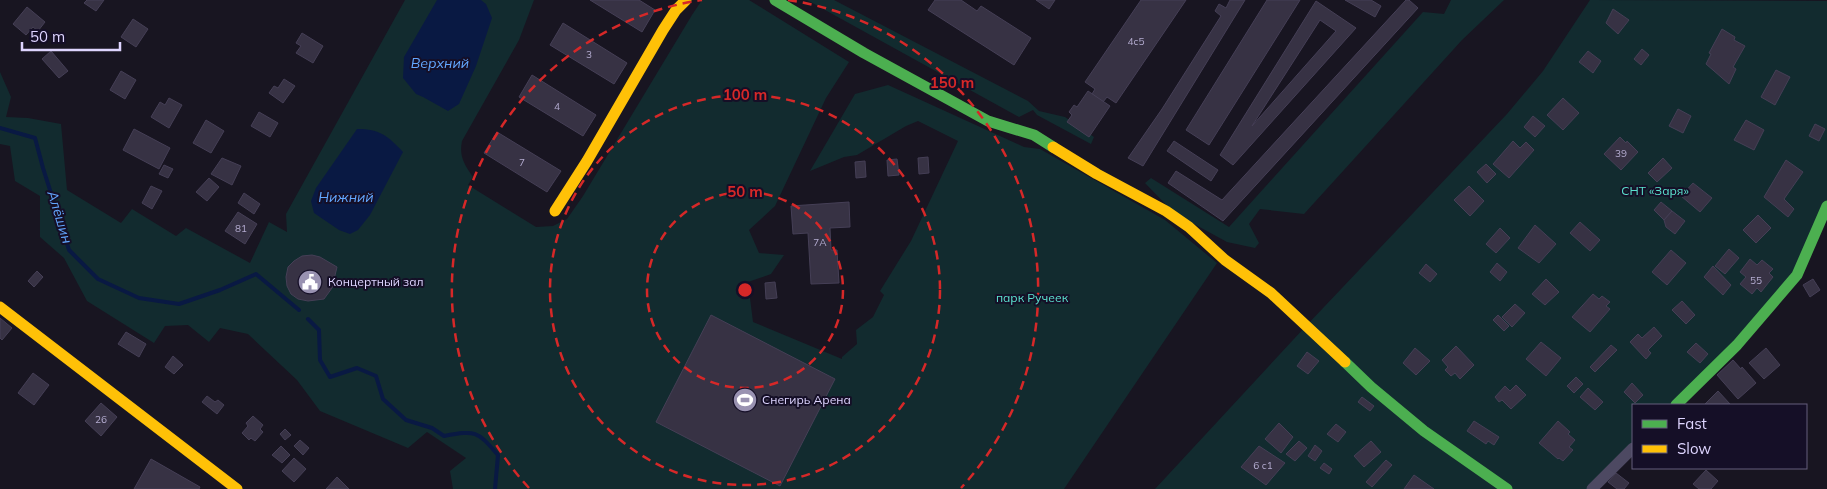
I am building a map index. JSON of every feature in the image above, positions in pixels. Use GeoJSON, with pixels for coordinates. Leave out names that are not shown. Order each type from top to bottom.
{"type":"FeatureCollection","features":[{"type":"Feature","properties":{"kind":"street"},"geometry":{"type":"LineString","coordinates":[[555,211],[587,161],[663,30],[676,10],[686,0]]}},
{"type":"Feature","properties":{"kind":"street"},"geometry":{"type":"LineString","coordinates":[[775,0],[864,53],[988,121],[1034,135],[1123,189],[1166,211],[1189,227],[1225,260],[1270,293],[1371,387],[1424,431],[1507,489]]}},
{"type":"Feature","properties":{"kind":"street"},"geometry":{"type":"LineString","coordinates":[[1677,404],[1737,345],[1797,275],[1827,206]]}},
{"type":"Feature","properties":{"kind":"street"},"geometry":{"type":"LineString","coordinates":[[0,306],[237,489]]}},
{"type":"Feature","properties":{"kind":"street"},"geometry":{"type":"LineString","coordinates":[[1592,489],[1632,449]]}},
{"type":"Feature","properties":{"kind":"green space","name":"парк Ручеек"},"geometry":{"type":"Polygon","coordinates":[[[405,0],[534,0],[519,40],[462,141],[461,151],[465,164],[473,177],[468,185],[536,227],[553,226],[567,219],[583,196],[702,0],[749,0],[849,62],[826,98],[775,206],[749,230],[759,253],[784,255],[771,274],[748,282],[753,322],[842,359],[857,344],[856,330],[873,317],[884,295],[880,291],[911,241],[958,141],[918,121],[857,155],[844,157],[810,171],[855,94],[888,85],[1024,147],[1040,149],[1165,220],[1217,263],[1064,489],[453,489],[450,471],[466,458],[427,432],[408,448],[320,411],[297,380],[248,334],[220,328],[209,342],[188,325],[165,326],[154,343],[87,301],[64,258],[40,237],[40,196],[15,181],[10,146],[0,144],[0,72],[11,97],[6,117],[28,118],[61,124],[67,190],[121,223],[132,209],[176,236],[186,228],[250,263],[269,222],[287,232],[286,214],[405,0]]]}},
{"type":"Feature","properties":{"kind":"green space"},"geometry":{"type":"Polygon","coordinates":[[[807,0],[834,0],[1028,101],[1039,111],[1065,117],[1094,137],[1091,144],[1037,115],[1033,110],[1019,117],[807,0]]]}},
{"type":"Feature","properties":{"kind":"green space"},"geometry":{"type":"Polygon","coordinates":[[[1451,0],[1504,0],[1462,40],[1304,214],[1260,209],[1249,224],[1259,243],[1255,248],[1227,242],[1174,213],[1145,183],[1151,178],[1229,227],[1423,12],[1444,14],[1451,0]]]}},
{"type":"Feature","properties":{"kind":"green space","name":"СНТ «Заря»"},"geometry":{"type":"Polygon","coordinates":[[[1590,0],[1827,1],[1827,206],[1797,275],[1677,404],[1632,404],[1632,449],[1592,489],[1155,489],[1507,114],[1543,71],[1590,0]]]}},
{"type":"Feature","properties":{"kind":"water","name":"Верхний"},"geometry":{"type":"Polygon","coordinates":[[[437,0],[481,0],[486,4],[492,18],[476,66],[459,104],[448,111],[416,94],[403,78],[404,57],[437,0]]]}},
{"type":"Feature","properties":{"kind":"water","name":"Нижний"},"geometry":{"type":"Polygon","coordinates":[[[357,129],[372,130],[383,134],[403,152],[370,215],[358,230],[350,234],[339,230],[314,213],[311,201],[316,188],[357,129]]]}},
{"type":"Feature","properties":{"kind":"building"},"geometry":{"type":"Polygon","coordinates":[[[87,0],[104,0],[96,11],[84,3],[87,0]]]}},
{"type":"Feature","properties":{"kind":"building"},"geometry":{"type":"Polygon","coordinates":[[[590,0],[639,0],[655,10],[642,32],[590,0]]]}},
{"type":"Feature","properties":{"kind":"building"},"geometry":{"type":"Polygon","coordinates":[[[935,0],[961,0],[977,11],[981,6],[1031,38],[1014,65],[928,10],[935,0]]]}},
{"type":"Feature","properties":{"kind":"building"},"geometry":{"type":"Polygon","coordinates":[[[1036,0],[1055,0],[1049,9],[1036,0]]]}},
{"type":"Feature","properties":{"kind":"building"},"geometry":{"type":"Polygon","coordinates":[[[1141,0],[1186,0],[1116,103],[1107,97],[1103,102],[1092,94],[1095,89],[1085,82],[1141,0]]]}},
{"type":"Feature","properties":{"kind":"building"},"geometry":{"type":"Polygon","coordinates":[[[1230,0],[1245,0],[1143,166],[1128,158],[1162,109],[1221,16],[1215,11],[1219,4],[1226,8],[1230,0]]]}},
{"type":"Feature","properties":{"kind":"building"},"geometry":{"type":"Polygon","coordinates":[[[1267,0],[1300,0],[1209,145],[1186,130],[1267,0]]]}},
{"type":"Feature","properties":{"kind":"building"},"geometry":{"type":"Polygon","coordinates":[[[1345,0],[1371,0],[1381,6],[1375,17],[1345,0]]]}},
{"type":"Feature","properties":{"kind":"building"},"geometry":{"type":"Polygon","coordinates":[[[1406,0],[1409,0],[1418,8],[1223,221],[1168,183],[1176,171],[1222,200],[1406,0]]]}},
{"type":"Feature","properties":{"kind":"building"},"geometry":{"type":"Polygon","coordinates":[[[1316,1],[1356,28],[1233,165],[1220,155],[1316,1]],[[1320,20],[1252,126],[1336,31],[1320,20]]]}},
{"type":"Feature","properties":{"kind":"building"},"geometry":{"type":"Polygon","coordinates":[[[27,7],[45,22],[38,31],[33,27],[26,35],[13,24],[27,7]]]}},
{"type":"Feature","properties":{"kind":"building"},"geometry":{"type":"Polygon","coordinates":[[[1613,9],[1629,20],[1618,34],[1606,23],[1613,9]]]}},
{"type":"Feature","properties":{"kind":"building"},"geometry":{"type":"Polygon","coordinates":[[[133,19],[148,29],[136,47],[121,37],[133,19]]]}},
{"type":"Feature","properties":{"kind":"building"},"geometry":{"type":"Polygon","coordinates":[[[563,23],[627,63],[614,84],[550,45],[563,23]]]}},
{"type":"Feature","properties":{"kind":"building"},"geometry":{"type":"Polygon","coordinates":[[[1722,29],[1735,37],[1734,40],[1745,46],[1733,67],[1736,69],[1729,84],[1706,64],[1711,54],[1709,53],[1722,29]]]}},
{"type":"Feature","properties":{"kind":"building"},"geometry":{"type":"Polygon","coordinates":[[[302,33],[323,46],[313,63],[296,53],[301,46],[296,43],[302,33]]]}},
{"type":"Feature","properties":{"kind":"building"},"geometry":{"type":"Polygon","coordinates":[[[1642,49],[1649,55],[1641,65],[1634,59],[1642,49]]]}},
{"type":"Feature","properties":{"kind":"building"},"geometry":{"type":"Polygon","coordinates":[[[51,51],[68,71],[59,78],[42,59],[51,51]]]}},
{"type":"Feature","properties":{"kind":"building"},"geometry":{"type":"Polygon","coordinates":[[[1588,51],[1601,61],[1593,73],[1579,62],[1588,51]]]}},
{"type":"Feature","properties":{"kind":"building"},"geometry":{"type":"Polygon","coordinates":[[[1776,70],[1790,77],[1775,105],[1761,97],[1776,70]]]}},
{"type":"Feature","properties":{"kind":"building"},"geometry":{"type":"Polygon","coordinates":[[[121,71],[136,80],[125,99],[110,90],[121,71]]]}},
{"type":"Feature","properties":{"kind":"building"},"geometry":{"type":"Polygon","coordinates":[[[532,75],[596,115],[583,136],[519,97],[532,75]]]}},
{"type":"Feature","properties":{"kind":"building"},"geometry":{"type":"Polygon","coordinates":[[[284,79],[295,86],[283,103],[269,93],[274,86],[278,88],[284,79]]]}},
{"type":"Feature","properties":{"kind":"building"},"geometry":{"type":"Polygon","coordinates":[[[1088,91],[1110,106],[1089,137],[1067,122],[1072,115],[1069,112],[1074,105],[1077,107],[1088,91]]]}},
{"type":"Feature","properties":{"kind":"building"},"geometry":{"type":"Polygon","coordinates":[[[169,98],[182,105],[169,128],[151,117],[160,102],[165,105],[169,98]]]}},
{"type":"Feature","properties":{"kind":"building"},"geometry":{"type":"Polygon","coordinates":[[[1563,98],[1579,113],[1563,130],[1547,115],[1563,98]]]}},
{"type":"Feature","properties":{"kind":"building"},"geometry":{"type":"Polygon","coordinates":[[[1678,109],[1691,116],[1683,133],[1669,126],[1678,109]]]}},
{"type":"Feature","properties":{"kind":"building"},"geometry":{"type":"Polygon","coordinates":[[[259,112],[278,123],[270,137],[251,126],[259,112]]]}},
{"type":"Feature","properties":{"kind":"building"},"geometry":{"type":"Polygon","coordinates":[[[1533,116],[1545,126],[1535,137],[1524,127],[1533,116]]]}},
{"type":"Feature","properties":{"kind":"building"},"geometry":{"type":"Polygon","coordinates":[[[206,120],[224,131],[211,153],[193,143],[206,120]]]}},
{"type":"Feature","properties":{"kind":"building"},"geometry":{"type":"Polygon","coordinates":[[[1746,120],[1764,130],[1754,150],[1734,140],[1746,120]]]}},
{"type":"Feature","properties":{"kind":"building"},"geometry":{"type":"Polygon","coordinates":[[[1815,124],[1825,129],[1819,141],[1809,136],[1815,124]]]}},
{"type":"Feature","properties":{"kind":"building"},"geometry":{"type":"Polygon","coordinates":[[[134,129],[170,148],[159,169],[123,150],[134,129]]]}},
{"type":"Feature","properties":{"kind":"building"},"geometry":{"type":"Polygon","coordinates":[[[497,132],[561,171],[547,192],[484,153],[497,132]]]}},
{"type":"Feature","properties":{"kind":"building"},"geometry":{"type":"Polygon","coordinates":[[[1620,137],[1638,152],[1621,170],[1604,154],[1620,137]]]}},
{"type":"Feature","properties":{"kind":"building"},"geometry":{"type":"Polygon","coordinates":[[[1174,141],[1218,170],[1211,181],[1167,151],[1174,141]]]}},
{"type":"Feature","properties":{"kind":"building"},"geometry":{"type":"Polygon","coordinates":[[[1513,141],[1520,148],[1526,142],[1534,150],[1509,178],[1493,164],[1513,141]]]}},
{"type":"Feature","properties":{"kind":"building"},"geometry":{"type":"Polygon","coordinates":[[[928,157],[929,173],[919,174],[918,158],[928,157]]]}},
{"type":"Feature","properties":{"kind":"building"},"geometry":{"type":"Polygon","coordinates":[[[222,158],[241,166],[232,185],[211,174],[222,158]]]}},
{"type":"Feature","properties":{"kind":"building"},"geometry":{"type":"Polygon","coordinates":[[[1663,158],[1672,168],[1657,182],[1648,173],[1663,158]]]}},
{"type":"Feature","properties":{"kind":"building"},"geometry":{"type":"Polygon","coordinates":[[[897,159],[899,175],[888,176],[887,160],[897,159]]]}},
{"type":"Feature","properties":{"kind":"building"},"geometry":{"type":"Polygon","coordinates":[[[1786,160],[1803,172],[1784,199],[1794,209],[1788,217],[1764,197],[1786,160]]]}},
{"type":"Feature","properties":{"kind":"building"},"geometry":{"type":"Polygon","coordinates":[[[865,161],[866,177],[856,178],[855,162],[865,161]]]}},
{"type":"Feature","properties":{"kind":"building"},"geometry":{"type":"Polygon","coordinates":[[[1486,164],[1496,174],[1487,183],[1477,172],[1486,164]]]}},
{"type":"Feature","properties":{"kind":"building"},"geometry":{"type":"Polygon","coordinates":[[[164,165],[173,169],[168,178],[159,174],[164,165]]]}},
{"type":"Feature","properties":{"kind":"building"},"geometry":{"type":"Polygon","coordinates":[[[209,178],[219,187],[207,201],[196,192],[209,178]]]}},
{"type":"Feature","properties":{"kind":"building"},"geometry":{"type":"Polygon","coordinates":[[[1693,183],[1712,198],[1700,212],[1681,196],[1693,183]]]}},
{"type":"Feature","properties":{"kind":"building"},"geometry":{"type":"Polygon","coordinates":[[[151,186],[162,191],[152,209],[142,203],[151,186]]]}},
{"type":"Feature","properties":{"kind":"building"},"geometry":{"type":"Polygon","coordinates":[[[1469,186],[1484,201],[1470,216],[1454,200],[1469,186]]]}},
{"type":"Feature","properties":{"kind":"building"},"geometry":{"type":"Polygon","coordinates":[[[244,193],[260,204],[254,214],[238,203],[244,193]]]}},
{"type":"Feature","properties":{"kind":"building"},"geometry":{"type":"Polygon","coordinates":[[[849,202],[850,227],[830,228],[831,250],[837,250],[839,283],[811,284],[808,233],[793,234],[791,206],[849,202]]]}},
{"type":"Feature","properties":{"kind":"building"},"geometry":{"type":"Polygon","coordinates":[[[1661,202],[1672,211],[1664,220],[1654,210],[1661,202]]]}},
{"type":"Feature","properties":{"kind":"building"},"geometry":{"type":"Polygon","coordinates":[[[1672,211],[1685,221],[1675,234],[1666,227],[1664,220],[1672,211]]]}},
{"type":"Feature","properties":{"kind":"building"},"geometry":{"type":"Polygon","coordinates":[[[238,212],[257,224],[245,244],[225,231],[238,212]]]}},
{"type":"Feature","properties":{"kind":"building"},"geometry":{"type":"Polygon","coordinates":[[[1758,215],[1771,228],[1756,243],[1743,230],[1758,215]]]}},
{"type":"Feature","properties":{"kind":"building"},"geometry":{"type":"Polygon","coordinates":[[[1580,222],[1600,240],[1590,251],[1570,233],[1580,222]]]}},
{"type":"Feature","properties":{"kind":"building"},"geometry":{"type":"Polygon","coordinates":[[[1535,225],[1556,244],[1539,263],[1518,248],[1535,225]]]}},
{"type":"Feature","properties":{"kind":"building"},"geometry":{"type":"Polygon","coordinates":[[[1500,228],[1510,238],[1496,253],[1486,244],[1500,228]]]}},
{"type":"Feature","properties":{"kind":"building"},"geometry":{"type":"Polygon","coordinates":[[[1729,249],[1739,258],[1725,274],[1715,266],[1729,249]]]}},
{"type":"Feature","properties":{"kind":"building"},"geometry":{"type":"Polygon","coordinates":[[[1671,250],[1686,263],[1667,285],[1652,272],[1671,250]]]}},
{"type":"Feature","properties":{"kind":"building","name":"Концертный зал"},"geometry":{"type":"Polygon","coordinates":[[[312,255],[320,257],[337,267],[332,288],[324,299],[308,301],[298,299],[291,294],[287,286],[288,267],[302,256],[312,255]]]}},
{"type":"Feature","properties":{"kind":"building"},"geometry":{"type":"Polygon","coordinates":[[[1750,259],[1757,265],[1762,260],[1773,269],[1769,273],[1773,277],[1761,292],[1757,288],[1752,294],[1740,284],[1746,277],[1740,272],[1750,259]]]}},
{"type":"Feature","properties":{"kind":"building"},"geometry":{"type":"Polygon","coordinates":[[[1497,263],[1507,272],[1500,281],[1490,272],[1497,263]]]}},
{"type":"Feature","properties":{"kind":"building"},"geometry":{"type":"Polygon","coordinates":[[[1426,264],[1437,274],[1430,282],[1419,273],[1426,264]]]}},
{"type":"Feature","properties":{"kind":"building"},"geometry":{"type":"Polygon","coordinates":[[[1713,266],[1731,285],[1723,295],[1704,277],[1713,266]]]}},
{"type":"Feature","properties":{"kind":"building"},"geometry":{"type":"Polygon","coordinates":[[[37,271],[43,277],[34,287],[28,281],[37,271]]]}},
{"type":"Feature","properties":{"kind":"building"},"geometry":{"type":"Polygon","coordinates":[[[1546,279],[1559,292],[1545,305],[1532,294],[1546,279]]]}},
{"type":"Feature","properties":{"kind":"building"},"geometry":{"type":"Polygon","coordinates":[[[1813,279],[1820,290],[1810,297],[1803,285],[1813,279]]]}},
{"type":"Feature","properties":{"kind":"building"},"geometry":{"type":"Polygon","coordinates":[[[775,282],[777,298],[766,299],[765,283],[775,282]]]}},
{"type":"Feature","properties":{"kind":"building"},"geometry":{"type":"Polygon","coordinates":[[[1593,294],[1599,299],[1602,296],[1610,302],[1606,306],[1610,309],[1590,332],[1572,317],[1593,294]]]}},
{"type":"Feature","properties":{"kind":"building"},"geometry":{"type":"Polygon","coordinates":[[[1682,301],[1695,315],[1686,324],[1672,310],[1682,301]]]}},
{"type":"Feature","properties":{"kind":"building"},"geometry":{"type":"Polygon","coordinates":[[[1515,304],[1525,313],[1512,327],[1502,317],[1515,304]]]}},
{"type":"Feature","properties":{"kind":"building","name":"Снегирь Арена"},"geometry":{"type":"Polygon","coordinates":[[[711,315],[835,379],[780,486],[656,422],[711,315]]]}},
{"type":"Feature","properties":{"kind":"building"},"geometry":{"type":"Polygon","coordinates":[[[1498,315],[1509,326],[1504,331],[1493,320],[1498,315]]]}},
{"type":"Feature","properties":{"kind":"building"},"geometry":{"type":"Polygon","coordinates":[[[0,318],[12,328],[2,340],[0,338],[0,318]]]}},
{"type":"Feature","properties":{"kind":"building"},"geometry":{"type":"Polygon","coordinates":[[[1654,327],[1662,336],[1648,350],[1651,353],[1646,359],[1630,342],[1638,334],[1642,338],[1654,327]]]}},
{"type":"Feature","properties":{"kind":"building"},"geometry":{"type":"Polygon","coordinates":[[[126,332],[146,344],[139,357],[118,344],[126,332]]]}},
{"type":"Feature","properties":{"kind":"building"},"geometry":{"type":"Polygon","coordinates":[[[1541,342],[1561,358],[1546,376],[1526,359],[1541,342]]]}},
{"type":"Feature","properties":{"kind":"building"},"geometry":{"type":"Polygon","coordinates":[[[1696,343],[1708,354],[1700,363],[1687,352],[1696,343]]]}},
{"type":"Feature","properties":{"kind":"building"},"geometry":{"type":"Polygon","coordinates":[[[1611,345],[1617,350],[1595,372],[1590,367],[1611,345]]]}},
{"type":"Feature","properties":{"kind":"building"},"geometry":{"type":"Polygon","coordinates":[[[1456,346],[1474,365],[1460,379],[1455,373],[1451,376],[1445,370],[1448,367],[1442,360],[1456,346]]]}},
{"type":"Feature","properties":{"kind":"building"},"geometry":{"type":"Polygon","coordinates":[[[1415,348],[1430,361],[1416,375],[1403,363],[1415,348]]]}},
{"type":"Feature","properties":{"kind":"building"},"geometry":{"type":"Polygon","coordinates":[[[1766,348],[1780,365],[1764,379],[1749,363],[1766,348]]]}},
{"type":"Feature","properties":{"kind":"building"},"geometry":{"type":"Polygon","coordinates":[[[1307,352],[1319,361],[1308,374],[1297,366],[1307,352]]]}},
{"type":"Feature","properties":{"kind":"building"},"geometry":{"type":"Polygon","coordinates":[[[173,356],[183,365],[174,374],[165,367],[173,356]]]}},
{"type":"Feature","properties":{"kind":"building"},"geometry":{"type":"Polygon","coordinates":[[[1733,360],[1756,383],[1738,399],[1717,375],[1733,360]]]}},
{"type":"Feature","properties":{"kind":"building"},"geometry":{"type":"Polygon","coordinates":[[[33,373],[49,385],[34,405],[18,393],[33,373]]]}},
{"type":"Feature","properties":{"kind":"building"},"geometry":{"type":"Polygon","coordinates":[[[1576,377],[1583,384],[1574,393],[1567,386],[1576,377]]]}},
{"type":"Feature","properties":{"kind":"building"},"geometry":{"type":"Polygon","coordinates":[[[1632,383],[1643,395],[1635,403],[1624,392],[1632,383]]]}},
{"type":"Feature","properties":{"kind":"building"},"geometry":{"type":"Polygon","coordinates":[[[1516,385],[1526,395],[1511,409],[1502,400],[1499,402],[1495,397],[1505,386],[1510,391],[1516,385]]]}},
{"type":"Feature","properties":{"kind":"building"},"geometry":{"type":"Polygon","coordinates":[[[1588,388],[1603,402],[1595,410],[1580,397],[1588,388]]]}},
{"type":"Feature","properties":{"kind":"building"},"geometry":{"type":"Polygon","coordinates":[[[1718,391],[1730,404],[1705,404],[1718,391]]]}},
{"type":"Feature","properties":{"kind":"building"},"geometry":{"type":"Polygon","coordinates":[[[207,396],[215,402],[218,400],[224,405],[217,414],[202,402],[207,396]]]}},
{"type":"Feature","properties":{"kind":"building"},"geometry":{"type":"Polygon","coordinates":[[[1362,397],[1374,406],[1370,411],[1358,402],[1362,397]]]}},
{"type":"Feature","properties":{"kind":"building"},"geometry":{"type":"Polygon","coordinates":[[[101,403],[117,417],[101,436],[85,421],[101,403]]]}},
{"type":"Feature","properties":{"kind":"building"},"geometry":{"type":"Polygon","coordinates":[[[253,416],[263,425],[260,429],[263,432],[255,441],[251,438],[249,440],[242,433],[248,426],[246,423],[253,416]]]}},
{"type":"Feature","properties":{"kind":"building"},"geometry":{"type":"Polygon","coordinates":[[[1474,421],[1499,437],[1494,445],[1488,441],[1486,444],[1467,431],[1474,421]]]}},
{"type":"Feature","properties":{"kind":"building"},"geometry":{"type":"Polygon","coordinates":[[[1558,421],[1570,432],[1568,434],[1575,440],[1569,447],[1573,450],[1563,461],[1539,443],[1558,421]]]}},
{"type":"Feature","properties":{"kind":"building"},"geometry":{"type":"Polygon","coordinates":[[[1279,423],[1293,437],[1281,453],[1265,439],[1279,423]]]}},
{"type":"Feature","properties":{"kind":"building"},"geometry":{"type":"Polygon","coordinates":[[[1336,424],[1346,432],[1338,442],[1327,434],[1336,424]]]}},
{"type":"Feature","properties":{"kind":"building"},"geometry":{"type":"Polygon","coordinates":[[[285,429],[291,435],[285,440],[280,434],[285,429]]]}},
{"type":"Feature","properties":{"kind":"building"},"geometry":{"type":"Polygon","coordinates":[[[300,440],[309,448],[303,455],[294,446],[300,440]]]}},
{"type":"Feature","properties":{"kind":"building"},"geometry":{"type":"Polygon","coordinates":[[[1299,441],[1307,448],[1295,461],[1286,454],[1299,441]]]}},
{"type":"Feature","properties":{"kind":"building"},"geometry":{"type":"Polygon","coordinates":[[[1371,441],[1381,452],[1364,467],[1354,456],[1371,441]]]}},
{"type":"Feature","properties":{"kind":"building"},"geometry":{"type":"Polygon","coordinates":[[[1315,445],[1322,451],[1315,461],[1308,456],[1315,445]]]}},
{"type":"Feature","properties":{"kind":"building"},"geometry":{"type":"Polygon","coordinates":[[[281,446],[290,455],[282,463],[272,455],[281,446]]]}},
{"type":"Feature","properties":{"kind":"building"},"geometry":{"type":"Polygon","coordinates":[[[1259,446],[1285,463],[1266,485],[1241,467],[1259,446]]]}},
{"type":"Feature","properties":{"kind":"building"},"geometry":{"type":"Polygon","coordinates":[[[294,458],[306,469],[294,482],[282,471],[294,458]]]}},
{"type":"Feature","properties":{"kind":"building"},"geometry":{"type":"Polygon","coordinates":[[[151,459],[200,487],[199,489],[134,489],[151,459]]]}},
{"type":"Feature","properties":{"kind":"building"},"geometry":{"type":"Polygon","coordinates":[[[1386,460],[1392,465],[1372,487],[1366,482],[1386,460]]]}},
{"type":"Feature","properties":{"kind":"building"},"geometry":{"type":"Polygon","coordinates":[[[1324,463],[1332,469],[1329,474],[1320,468],[1324,463]]]}},
{"type":"Feature","properties":{"kind":"building"},"geometry":{"type":"Polygon","coordinates":[[[1706,470],[1718,481],[1711,489],[1699,489],[1693,484],[1706,470]]]}},
{"type":"Feature","properties":{"kind":"building"},"geometry":{"type":"Polygon","coordinates":[[[1616,473],[1629,483],[1624,489],[1617,489],[1608,482],[1616,473]]]}},
{"type":"Feature","properties":{"kind":"building"},"geometry":{"type":"Polygon","coordinates":[[[1414,475],[1434,489],[1404,489],[1414,475]]]}},
{"type":"Feature","properties":{"kind":"building"},"geometry":{"type":"Polygon","coordinates":[[[337,477],[349,489],[326,489],[337,477]]]}},
{"type":"Feature","properties":{"kind":"waterway","name":"Алёшин"},"geometry":{"type":"LineString","coordinates":[[0,128],[35,138],[69,250],[98,279],[139,298],[179,304],[220,290],[256,274],[299,310]]}},
{"type":"Feature","properties":{"kind":"waterway","name":"Алёшин"},"geometry":{"type":"LineString","coordinates":[[308,319],[319,330],[320,360],[330,377],[357,368],[376,376],[383,399],[406,420],[432,428],[444,436],[470,433],[476,434],[485,441],[498,455],[495,489]]}},
{"type":"Feature","properties":{"kind":"traffic: fast"},"geometry":{"type":"LineString","coordinates":[[775,0],[864,53],[988,121],[1034,135],[1053,147]]}},
{"type":"Feature","properties":{"kind":"traffic: fast"},"geometry":{"type":"LineString","coordinates":[[1677,404],[1737,345],[1797,275],[1827,206]]}},
{"type":"Feature","properties":{"kind":"traffic: fast"},"geometry":{"type":"LineString","coordinates":[[1345,362],[1371,387],[1424,431],[1507,489]]}},
{"type":"Feature","properties":{"kind":"traffic: slow"},"geometry":{"type":"LineString","coordinates":[[555,211],[587,161],[663,30],[676,10],[686,0]]}},
{"type":"Feature","properties":{"kind":"traffic: slow"},"geometry":{"type":"LineString","coordinates":[[1053,147],[1097,174],[1166,211],[1189,227],[1225,260],[1271,293],[1345,362]]}},
{"type":"Feature","properties":{"kind":"traffic: slow"},"geometry":{"type":"LineString","coordinates":[[0,307],[237,489]]}},
{"type":"Feature","properties":{"kind":"place","name":"Концертный зал"},"geometry":{"type":"Point","coordinates":[310,282]}},
{"type":"Feature","properties":{"kind":"place","name":"Снегирь Арена"},"geometry":{"type":"Point","coordinates":[745,400]}}]}
